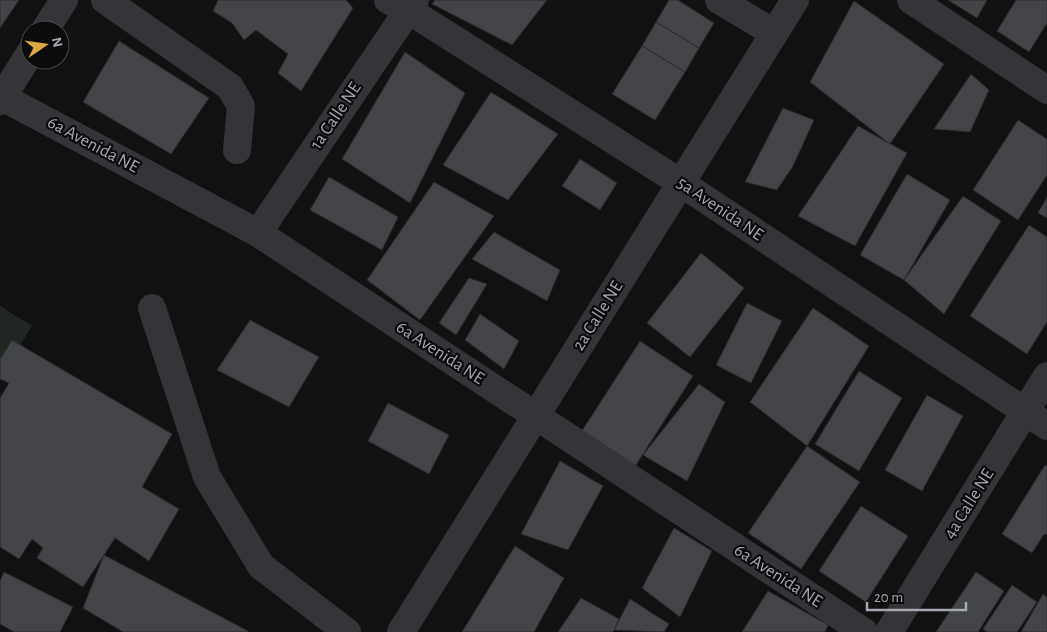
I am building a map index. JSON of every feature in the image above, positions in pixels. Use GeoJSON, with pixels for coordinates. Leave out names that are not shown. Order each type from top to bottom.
{"type":"FeatureCollection","features":[{"type":"Feature","properties":{"kind":"street"},"geometry":{"type":"LineString","coordinates":[[51,20],[64,0]]}},
{"type":"Feature","properties":{"kind":"street"},"geometry":{"type":"LineString","coordinates":[[106,0],[230,87],[241,106],[237,150]]}},
{"type":"Feature","properties":{"kind":"street"},"geometry":{"type":"LineString","coordinates":[[719,0],[774,33]]}},
{"type":"Feature","properties":{"kind":"street","name":"2a Calle NE"},"geometry":{"type":"LineString","coordinates":[[401,632],[795,0]]}},
{"type":"Feature","properties":{"kind":"street"},"geometry":{"type":"LineString","coordinates":[[911,0],[1047,90]]}},
{"type":"Feature","properties":{"kind":"street","name":"5a Avenida NE"},"geometry":{"type":"LineString","coordinates":[[404,3],[682,183],[1036,420]]}},
{"type":"Feature","properties":{"kind":"street","name":"1a Calle NE"},"geometry":{"type":"LineString","coordinates":[[258,233],[404,3]]}},
{"type":"Feature","properties":{"kind":"street"},"geometry":{"type":"LineString","coordinates":[[1,98],[20,69]]}},
{"type":"Feature","properties":{"kind":"street","name":"6a Avenida NE"},"geometry":{"type":"LineString","coordinates":[[1,98],[258,233],[864,632]]}},
{"type":"Feature","properties":{"kind":"street"},"geometry":{"type":"LineString","coordinates":[[152,308],[207,477],[261,566],[348,632]]}},
{"type":"Feature","properties":{"kind":"street","name":"4a Calle NE"},"geometry":{"type":"LineString","coordinates":[[890,632],[1036,420],[1047,376]]}},
{"type":"Feature","properties":{"kind":"shaded area"},"geometry":{"type":"Polygon","coordinates":[[[0,306],[32,326],[0,378],[0,306]]]}},
{"type":"Feature","properties":{"kind":"building"},"geometry":{"type":"Polygon","coordinates":[[[0,0],[19,0],[0,28],[0,0]]]}},
{"type":"Feature","properties":{"kind":"building"},"geometry":{"type":"Polygon","coordinates":[[[218,0],[346,0],[353,8],[301,91],[278,73],[288,54],[256,30],[244,40],[232,23],[213,11],[218,0]]]}},
{"type":"Feature","properties":{"kind":"building"},"geometry":{"type":"Polygon","coordinates":[[[435,0],[547,0],[512,45],[432,4],[435,0]]]}},
{"type":"Feature","properties":{"kind":"building"},"geometry":{"type":"Polygon","coordinates":[[[669,0],[678,0],[714,23],[699,48],[656,22],[669,0]]]}},
{"type":"Feature","properties":{"kind":"building"},"geometry":{"type":"Polygon","coordinates":[[[948,0],[987,0],[977,18],[948,0]]]}},
{"type":"Feature","properties":{"kind":"building"},"geometry":{"type":"Polygon","coordinates":[[[1016,0],[1047,0],[1047,23],[1029,52],[997,31],[1016,0]]]}},
{"type":"Feature","properties":{"kind":"building"},"geometry":{"type":"Polygon","coordinates":[[[854,1],[944,64],[890,144],[810,82],[854,1]]]}},
{"type":"Feature","properties":{"kind":"building"},"geometry":{"type":"Polygon","coordinates":[[[656,22],[699,48],[685,72],[642,46],[656,22]]]}},
{"type":"Feature","properties":{"kind":"building"},"geometry":{"type":"Polygon","coordinates":[[[119,41],[209,98],[171,154],[83,102],[119,41]]]}},
{"type":"Feature","properties":{"kind":"building"},"geometry":{"type":"Polygon","coordinates":[[[642,46],[685,72],[655,120],[612,94],[642,46]]]}},
{"type":"Feature","properties":{"kind":"building"},"geometry":{"type":"Polygon","coordinates":[[[405,52],[465,93],[410,203],[342,159],[405,52]]]}},
{"type":"Feature","properties":{"kind":"building"},"geometry":{"type":"Polygon","coordinates":[[[971,74],[989,90],[970,132],[934,129],[971,74]]]}},
{"type":"Feature","properties":{"kind":"building"},"geometry":{"type":"Polygon","coordinates":[[[491,92],[558,134],[508,200],[443,165],[491,92]]]}},
{"type":"Feature","properties":{"kind":"building"},"geometry":{"type":"Polygon","coordinates":[[[783,108],[814,120],[793,166],[777,190],[745,182],[783,108]]]}},
{"type":"Feature","properties":{"kind":"building"},"geometry":{"type":"Polygon","coordinates":[[[1018,120],[1047,139],[1047,175],[1018,220],[973,190],[1018,120]]]}},
{"type":"Feature","properties":{"kind":"building"},"geometry":{"type":"Polygon","coordinates":[[[858,126],[907,153],[855,246],[798,216],[858,126]]]}},
{"type":"Feature","properties":{"kind":"building"},"geometry":{"type":"Polygon","coordinates":[[[580,159],[617,183],[600,210],[562,186],[580,159]]]}},
{"type":"Feature","properties":{"kind":"building"},"geometry":{"type":"Polygon","coordinates":[[[907,174],[950,200],[904,280],[860,255],[907,174]]]}},
{"type":"Feature","properties":{"kind":"building"},"geometry":{"type":"Polygon","coordinates":[[[329,177],[398,217],[382,250],[310,210],[329,177]]]}},
{"type":"Feature","properties":{"kind":"building"},"geometry":{"type":"Polygon","coordinates":[[[434,182],[494,216],[420,320],[367,280],[434,182]]]}},
{"type":"Feature","properties":{"kind":"building"},"geometry":{"type":"Polygon","coordinates":[[[963,196],[1001,221],[944,314],[904,280],[963,196]]]}},
{"type":"Feature","properties":{"kind":"building"},"geometry":{"type":"Polygon","coordinates":[[[1047,197],[1047,218],[1038,213],[1047,197]]]}},
{"type":"Feature","properties":{"kind":"building"},"geometry":{"type":"Polygon","coordinates":[[[1029,225],[1047,237],[1047,322],[1027,354],[970,316],[1029,225]]]}},
{"type":"Feature","properties":{"kind":"building"},"geometry":{"type":"Polygon","coordinates":[[[494,232],[560,270],[547,301],[472,259],[494,232]]]}},
{"type":"Feature","properties":{"kind":"building"},"geometry":{"type":"Polygon","coordinates":[[[701,253],[744,288],[690,357],[647,323],[701,253]]]}},
{"type":"Feature","properties":{"kind":"building"},"geometry":{"type":"Polygon","coordinates":[[[469,278],[487,284],[456,335],[439,323],[469,278]]]}},
{"type":"Feature","properties":{"kind":"building"},"geometry":{"type":"Polygon","coordinates":[[[747,303],[782,321],[751,383],[716,365],[747,303]]]}},
{"type":"Feature","properties":{"kind":"building"},"geometry":{"type":"Polygon","coordinates":[[[813,308],[869,346],[807,446],[750,402],[813,308]]]}},
{"type":"Feature","properties":{"kind":"building"},"geometry":{"type":"Polygon","coordinates":[[[480,314],[519,341],[504,369],[465,340],[480,314]]]}},
{"type":"Feature","properties":{"kind":"building"},"geometry":{"type":"Polygon","coordinates":[[[250,320],[319,357],[289,407],[217,370],[250,320]]]}},
{"type":"Feature","properties":{"kind":"building"},"geometry":{"type":"Polygon","coordinates":[[[12,340],[172,434],[142,487],[179,509],[149,561],[115,538],[83,587],[37,558],[43,548],[32,539],[19,559],[0,547],[0,398],[9,383],[0,379],[0,359],[12,340]]]}},
{"type":"Feature","properties":{"kind":"building"},"geometry":{"type":"Polygon","coordinates":[[[640,341],[693,376],[632,471],[578,437],[640,341]]]}},
{"type":"Feature","properties":{"kind":"building"},"geometry":{"type":"Polygon","coordinates":[[[859,371],[902,398],[859,471],[815,444],[859,371]]]}},
{"type":"Feature","properties":{"kind":"building"},"geometry":{"type":"Polygon","coordinates":[[[699,384],[725,402],[687,481],[643,455],[699,384]]]}},
{"type":"Feature","properties":{"kind":"building"},"geometry":{"type":"Polygon","coordinates":[[[927,395],[963,416],[922,491],[885,470],[927,395]]]}},
{"type":"Feature","properties":{"kind":"building"},"geometry":{"type":"Polygon","coordinates":[[[388,403],[449,435],[429,474],[368,441],[388,403]]]}},
{"type":"Feature","properties":{"kind":"building"},"geometry":{"type":"Polygon","coordinates":[[[807,446],[860,482],[801,569],[748,533],[807,446]]]}},
{"type":"Feature","properties":{"kind":"building"},"geometry":{"type":"Polygon","coordinates":[[[560,461],[603,486],[568,550],[521,534],[560,461]]]}},
{"type":"Feature","properties":{"kind":"building"},"geometry":{"type":"Polygon","coordinates":[[[1045,465],[1047,466],[1047,535],[1044,534],[1032,553],[1002,534],[1045,465]]]}},
{"type":"Feature","properties":{"kind":"building"},"geometry":{"type":"Polygon","coordinates":[[[861,506],[908,536],[866,602],[819,571],[861,506]]]}},
{"type":"Feature","properties":{"kind":"building"},"geometry":{"type":"Polygon","coordinates":[[[674,528],[712,551],[680,617],[642,588],[674,528]]]}},
{"type":"Feature","properties":{"kind":"building"},"geometry":{"type":"Polygon","coordinates":[[[515,546],[564,578],[534,632],[462,632],[515,546]]]}},
{"type":"Feature","properties":{"kind":"building"},"geometry":{"type":"Polygon","coordinates":[[[104,555],[248,631],[123,632],[83,608],[104,555]]]}},
{"type":"Feature","properties":{"kind":"building"},"geometry":{"type":"Polygon","coordinates":[[[4,572],[73,607],[60,632],[14,632],[0,624],[0,581],[4,572]]]}},
{"type":"Feature","properties":{"kind":"building"},"geometry":{"type":"Polygon","coordinates":[[[976,572],[1004,591],[978,632],[936,632],[976,572]]]}},
{"type":"Feature","properties":{"kind":"building"},"geometry":{"type":"Polygon","coordinates":[[[1012,585],[1037,602],[1017,632],[987,632],[983,629],[1012,585]]]}},
{"type":"Feature","properties":{"kind":"building"},"geometry":{"type":"Polygon","coordinates":[[[768,591],[828,625],[825,632],[742,632],[768,591]]]}},
{"type":"Feature","properties":{"kind":"building"},"geometry":{"type":"Polygon","coordinates":[[[1043,594],[1047,597],[1047,632],[1021,632],[1043,594]]]}},
{"type":"Feature","properties":{"kind":"building"},"geometry":{"type":"Polygon","coordinates":[[[581,598],[619,619],[613,632],[558,632],[581,598]]]}},
{"type":"Feature","properties":{"kind":"building"},"geometry":{"type":"Polygon","coordinates":[[[630,599],[669,624],[664,632],[614,630],[630,599]]]}}]}
